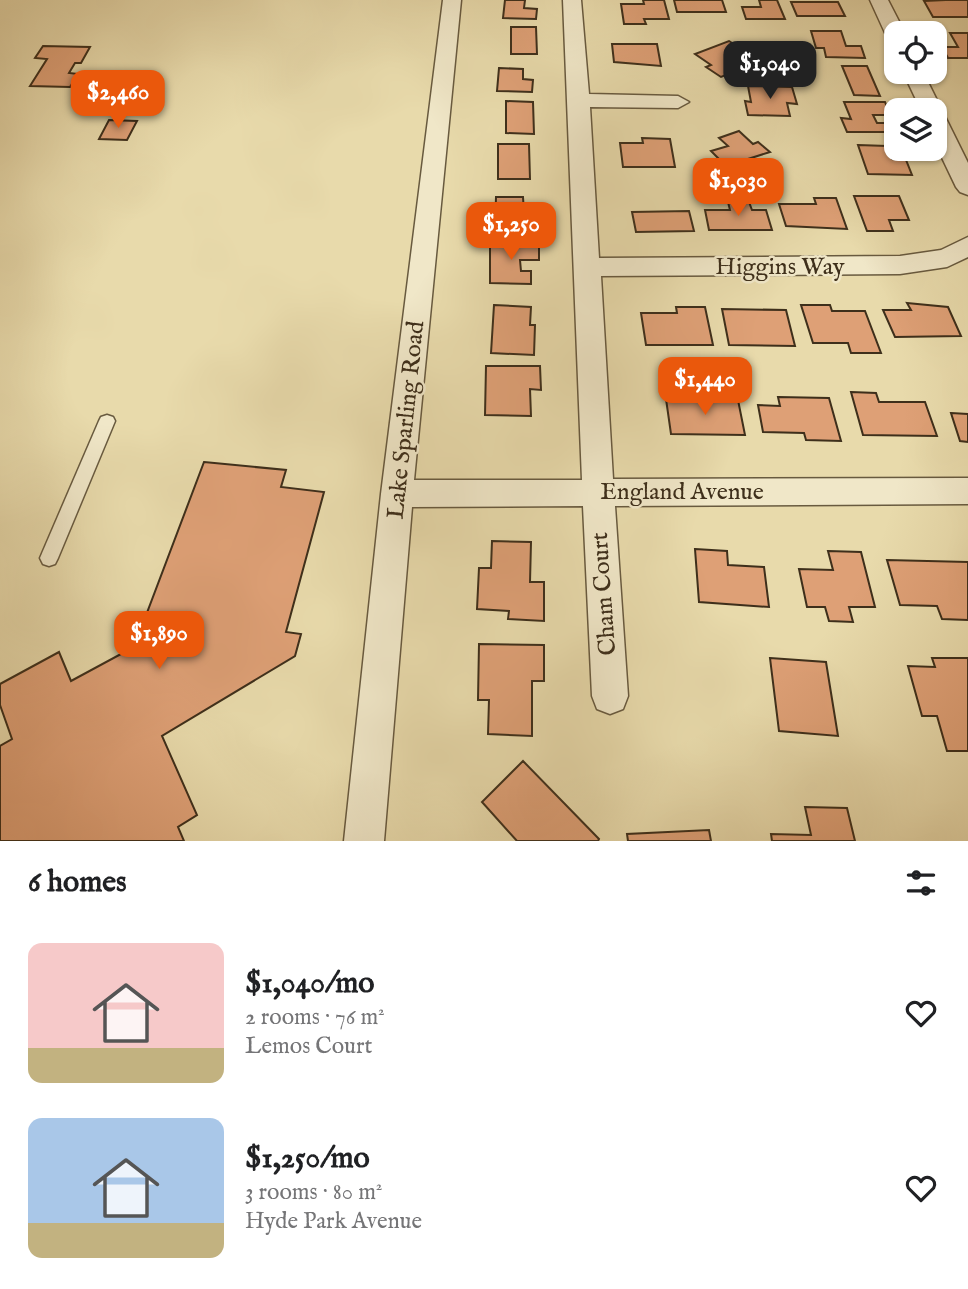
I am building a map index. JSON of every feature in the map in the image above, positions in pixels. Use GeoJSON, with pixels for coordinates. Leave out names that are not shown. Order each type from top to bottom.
{"type":"FeatureCollection","features":[{"type":"Feature","properties":{"kind":"street","name":"Lake Sparling Road"},"geometry":{"type":"LineString","coordinates":[[365,841],[397,494],[452,0]]}},
{"type":"Feature","properties":{"kind":"street","name":"Cham Court"},"geometry":{"type":"LineString","coordinates":[[572,0],[579,100],[596,491],[610,696]]}},
{"type":"Feature","properties":{"kind":"street"},"geometry":{"type":"LineString","coordinates":[[879,0],[889,21]]}},
{"type":"Feature","properties":{"kind":"street"},"geometry":{"type":"LineString","coordinates":[[579,100],[678,102]]}},
{"type":"Feature","properties":{"kind":"street"},"geometry":{"type":"LineString","coordinates":[[947,144],[968,187]]}},
{"type":"Feature","properties":{"kind":"street","name":"Higgins Way"},"geometry":{"type":"LineString","coordinates":[[587,267],[900,265],[947,258],[968,246]]}},
{"type":"Feature","properties":{"kind":"street","name":"England Avenue"},"geometry":{"type":"LineString","coordinates":[[397,494],[968,491]]}},
{"type":"Feature","properties":{"kind":"lane"},"geometry":{"type":"LineString","coordinates":[[49,558],[107,421]]}},
{"type":"Feature","properties":{"kind":"building"},"geometry":{"type":"Polygon","coordinates":[[[505,0],[525,0],[524,8],[537,9],[536,19],[503,18],[505,0]]]}},
{"type":"Feature","properties":{"kind":"building"},"geometry":{"type":"Polygon","coordinates":[[[643,0],[664,0],[669,19],[644,19],[646,24],[624,24],[621,4],[644,4],[643,0]]]}},
{"type":"Feature","properties":{"kind":"building"},"geometry":{"type":"Polygon","coordinates":[[[674,0],[722,0],[726,12],[677,12],[674,0]]]}},
{"type":"Feature","properties":{"kind":"building"},"geometry":{"type":"Polygon","coordinates":[[[759,0],[777,0],[785,19],[746,19],[742,7],[761,7],[759,0]]]}},
{"type":"Feature","properties":{"kind":"building"},"geometry":{"type":"Polygon","coordinates":[[[968,0],[968,17],[933,17],[924,1],[968,0]]]}},
{"type":"Feature","properties":{"kind":"building"},"geometry":{"type":"Polygon","coordinates":[[[791,2],[838,2],[845,16],[797,16],[791,2]]]}},
{"type":"Feature","properties":{"kind":"building"},"geometry":{"type":"Polygon","coordinates":[[[511,27],[536,27],[537,54],[511,54],[511,27]]]}},
{"type":"Feature","properties":{"kind":"building"},"geometry":{"type":"Polygon","coordinates":[[[811,31],[841,31],[846,46],[861,46],[865,58],[826,57],[824,48],[816,48],[811,31]]]}},
{"type":"Feature","properties":{"kind":"building"},"geometry":{"type":"Polygon","coordinates":[[[950,33],[968,33],[968,58],[948,58],[947,47],[958,47],[950,33]]]}},
{"type":"Feature","properties":{"kind":"building"},"geometry":{"type":"Polygon","coordinates":[[[729,41],[756,58],[746,62],[751,65],[721,77],[706,67],[711,65],[695,54],[729,41]]]}},
{"type":"Feature","properties":{"kind":"building"},"geometry":{"type":"Polygon","coordinates":[[[612,44],[657,44],[661,66],[614,62],[612,44]]]}},
{"type":"Feature","properties":{"kind":"building"},"geometry":{"type":"Polygon","coordinates":[[[43,46],[90,47],[81,63],[75,63],[69,73],[78,74],[70,87],[30,86],[47,59],[35,58],[43,46]]]}},
{"type":"Feature","properties":{"kind":"building"},"geometry":{"type":"Polygon","coordinates":[[[842,66],[867,66],[880,96],[854,95],[842,66]]]}},
{"type":"Feature","properties":{"kind":"building"},"geometry":{"type":"Polygon","coordinates":[[[499,68],[523,69],[523,79],[533,80],[532,92],[497,91],[499,68]]]}},
{"type":"Feature","properties":{"kind":"building"},"geometry":{"type":"Polygon","coordinates":[[[748,86],[792,87],[797,104],[787,103],[790,116],[748,115],[745,101],[751,102],[748,86]]]}},
{"type":"Feature","properties":{"kind":"building"},"geometry":{"type":"Polygon","coordinates":[[[506,101],[533,102],[534,134],[506,133],[506,101]]]}},
{"type":"Feature","properties":{"kind":"building"},"geometry":{"type":"Polygon","coordinates":[[[844,102],[884,102],[884,115],[873,115],[877,123],[884,123],[884,132],[847,132],[841,118],[851,119],[844,102]]]}},
{"type":"Feature","properties":{"kind":"building"},"geometry":{"type":"Polygon","coordinates":[[[109,120],[137,121],[127,140],[99,139],[109,120]]]}},
{"type":"Feature","properties":{"kind":"building"},"geometry":{"type":"Polygon","coordinates":[[[739,131],[753,144],[758,142],[770,152],[726,166],[711,151],[728,146],[719,138],[739,131]]]}},
{"type":"Feature","properties":{"kind":"building"},"geometry":{"type":"Polygon","coordinates":[[[642,138],[670,139],[675,167],[623,167],[620,143],[643,143],[642,138]]]}},
{"type":"Feature","properties":{"kind":"building"},"geometry":{"type":"Polygon","coordinates":[[[498,144],[529,144],[530,179],[498,179],[498,144]]]}},
{"type":"Feature","properties":{"kind":"building"},"geometry":{"type":"Polygon","coordinates":[[[858,145],[884,146],[884,161],[906,161],[912,175],[868,174],[858,145]]]}},
{"type":"Feature","properties":{"kind":"building"},"geometry":{"type":"Polygon","coordinates":[[[854,196],[899,196],[909,220],[889,220],[893,231],[867,231],[854,196]]]}},
{"type":"Feature","properties":{"kind":"building"},"geometry":{"type":"Polygon","coordinates":[[[496,197],[523,197],[524,213],[538,213],[538,229],[495,228],[496,197]]]}},
{"type":"Feature","properties":{"kind":"building"},"geometry":{"type":"Polygon","coordinates":[[[814,198],[836,198],[847,229],[786,226],[779,204],[816,204],[814,198]]]}},
{"type":"Feature","properties":{"kind":"building"},"geometry":{"type":"Polygon","coordinates":[[[728,202],[749,202],[752,210],[766,210],[772,230],[709,230],[705,210],[730,210],[728,202]]]}},
{"type":"Feature","properties":{"kind":"building"},"geometry":{"type":"Polygon","coordinates":[[[689,211],[694,231],[636,232],[632,212],[689,211]]]}},
{"type":"Feature","properties":{"kind":"building"},"geometry":{"type":"Polygon","coordinates":[[[490,242],[539,243],[539,260],[520,260],[521,271],[531,271],[531,284],[490,283],[490,242]]]}},
{"type":"Feature","properties":{"kind":"building"},"geometry":{"type":"Polygon","coordinates":[[[907,303],[948,307],[961,336],[895,337],[883,310],[911,310],[907,303]]]}},
{"type":"Feature","properties":{"kind":"building"},"geometry":{"type":"Polygon","coordinates":[[[494,305],[531,307],[530,325],[535,325],[534,355],[491,353],[494,305]]]}},
{"type":"Feature","properties":{"kind":"building"},"geometry":{"type":"Polygon","coordinates":[[[801,305],[830,305],[832,311],[865,311],[881,353],[851,353],[848,343],[813,343],[801,305]]]}},
{"type":"Feature","properties":{"kind":"building"},"geometry":{"type":"Polygon","coordinates":[[[676,307],[705,307],[713,345],[646,345],[641,313],[677,313],[676,307]]]}},
{"type":"Feature","properties":{"kind":"building"},"geometry":{"type":"Polygon","coordinates":[[[722,309],[786,310],[795,346],[729,345],[722,309]]]}},
{"type":"Feature","properties":{"kind":"building"},"geometry":{"type":"Polygon","coordinates":[[[486,366],[540,366],[541,390],[530,389],[531,416],[485,415],[486,366]]]}},
{"type":"Feature","properties":{"kind":"building"},"geometry":{"type":"Polygon","coordinates":[[[851,392],[876,393],[879,402],[925,402],[937,436],[863,435],[851,392]]]}},
{"type":"Feature","properties":{"kind":"building"},"geometry":{"type":"Polygon","coordinates":[[[778,397],[829,398],[841,441],[806,440],[804,433],[763,432],[758,405],[780,406],[778,397]]]}},
{"type":"Feature","properties":{"kind":"building"},"geometry":{"type":"Polygon","coordinates":[[[666,399],[738,400],[745,435],[671,434],[666,399]]]}},
{"type":"Feature","properties":{"kind":"building"},"geometry":{"type":"Polygon","coordinates":[[[951,413],[968,414],[968,442],[960,441],[951,413]]]}},
{"type":"Feature","properties":{"kind":"building"},"geometry":{"type":"Polygon","coordinates":[[[204,462],[286,470],[281,487],[324,492],[286,632],[301,634],[295,656],[162,736],[197,815],[178,827],[184,841],[0,841],[0,746],[12,739],[0,705],[0,684],[59,652],[71,681],[134,647],[204,462]]]}},
{"type":"Feature","properties":{"kind":"building"},"geometry":{"type":"Polygon","coordinates":[[[492,541],[531,542],[530,582],[544,582],[544,621],[508,619],[509,611],[477,609],[479,568],[491,568],[492,541]]]}},
{"type":"Feature","properties":{"kind":"building"},"geometry":{"type":"Polygon","coordinates":[[[695,549],[727,551],[728,565],[764,567],[769,607],[699,602],[695,549]]]}},
{"type":"Feature","properties":{"kind":"building"},"geometry":{"type":"Polygon","coordinates":[[[828,551],[861,552],[875,607],[849,607],[853,622],[829,621],[825,607],[807,607],[799,569],[833,570],[828,551]]]}},
{"type":"Feature","properties":{"kind":"building"},"geometry":{"type":"Polygon","coordinates":[[[887,560],[968,562],[968,620],[942,619],[937,606],[900,605],[887,560]]]}},
{"type":"Feature","properties":{"kind":"building"},"geometry":{"type":"Polygon","coordinates":[[[479,644],[544,645],[544,681],[532,681],[532,736],[488,734],[489,700],[478,700],[479,644]]]}},
{"type":"Feature","properties":{"kind":"building"},"geometry":{"type":"Polygon","coordinates":[[[770,658],[826,662],[838,736],[779,731],[770,658]]]}},
{"type":"Feature","properties":{"kind":"building"},"geometry":{"type":"Polygon","coordinates":[[[932,658],[968,658],[968,751],[947,751],[937,716],[922,716],[908,666],[935,667],[932,658]]]}},
{"type":"Feature","properties":{"kind":"building"},"geometry":{"type":"Polygon","coordinates":[[[523,761],[598,841],[517,841],[482,802],[523,761]]]}},
{"type":"Feature","properties":{"kind":"building"},"geometry":{"type":"Polygon","coordinates":[[[805,807],[847,808],[855,841],[772,841],[771,834],[811,835],[805,807]]]}},
{"type":"Feature","properties":{"kind":"building"},"geometry":{"type":"Polygon","coordinates":[[[709,830],[711,841],[628,841],[627,834],[709,830]]]}}]}
